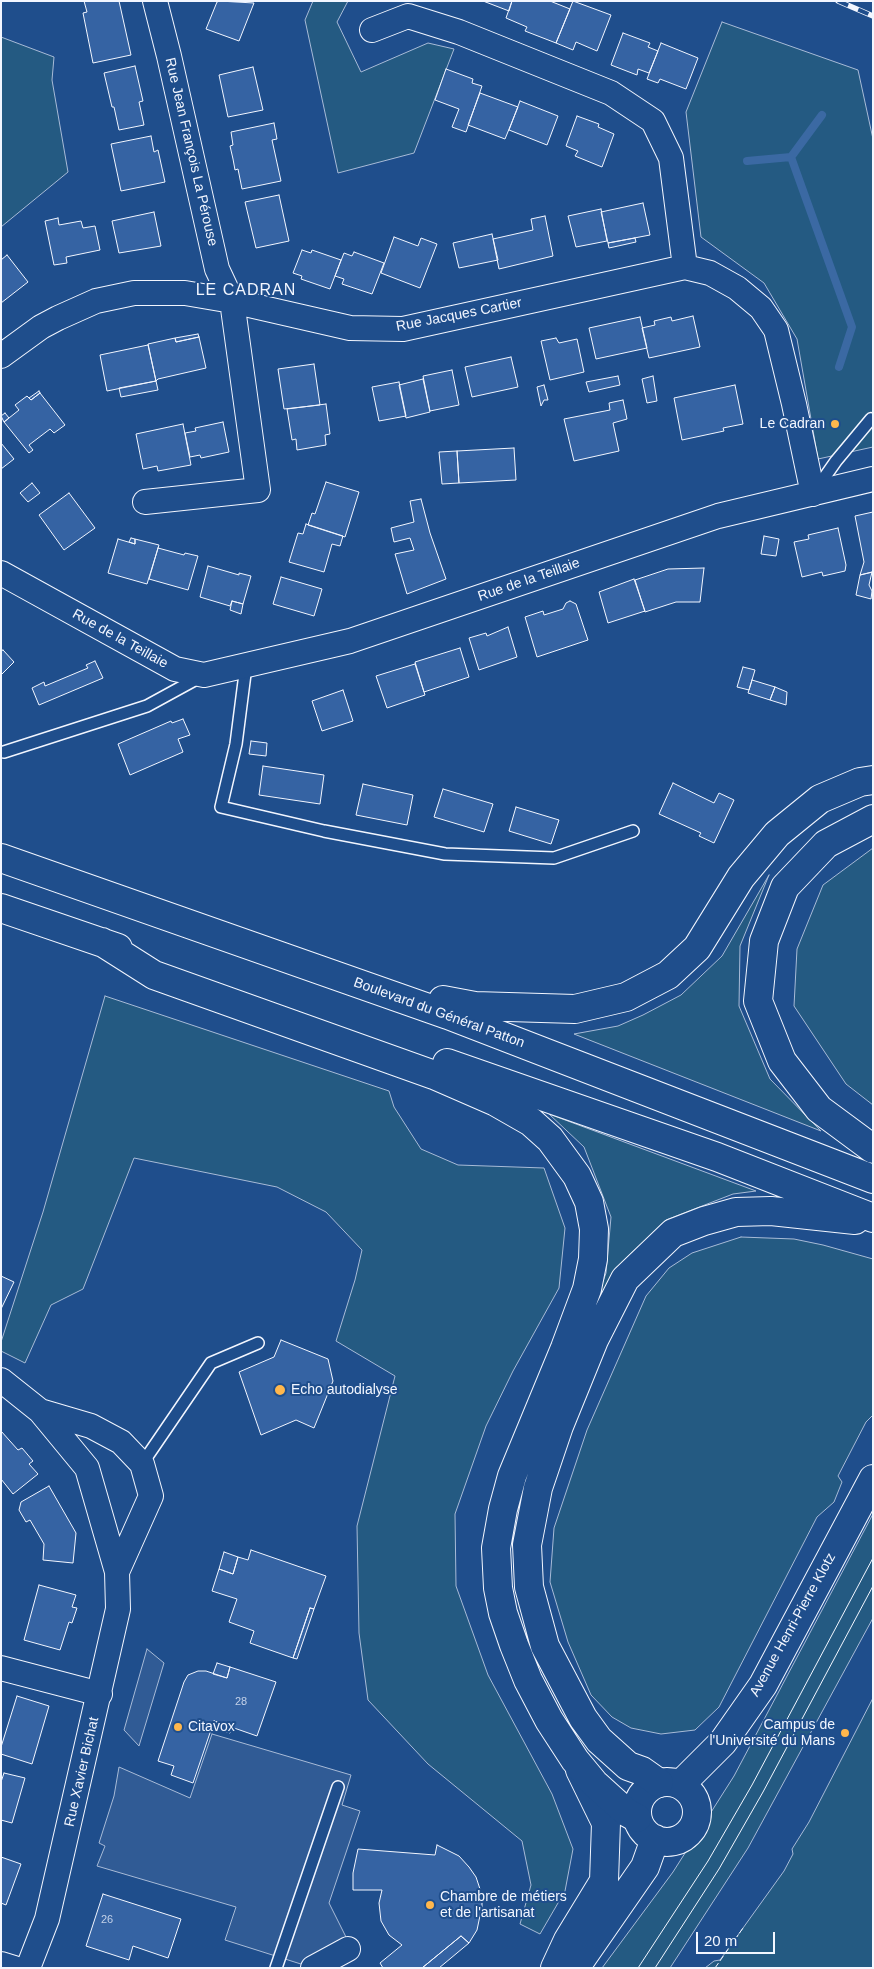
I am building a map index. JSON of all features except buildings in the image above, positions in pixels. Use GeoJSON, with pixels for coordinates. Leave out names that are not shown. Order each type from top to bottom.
{"type":"FeatureCollection","features":[{"type":"Feature","properties":{"kind":"main road"},"geometry":{"type":"LineString","coordinates":[[360,984],[475,1006],[575,1009],[626,997],[668,975],[697,948],[741,877],[777,834],[820,799],[860,782],[873,780]]}},
{"type":"Feature","properties":{"kind":"main road"},"geometry":{"type":"LineString","coordinates":[[873,819],[826,844],[785,887],[764,941],[758,1001],[782,1061],[819,1109],[873,1149]]}},
{"type":"Feature","properties":{"kind":"main road","name":"Boulevard du Général Patton"},"geometry":{"type":"LineString","coordinates":[[1,858],[458,1018],[873,1179]]}},
{"type":"Feature","properties":{"kind":"main road"},"geometry":{"type":"LineString","coordinates":[[1,908],[717,1157],[873,1220]]}},
{"type":"Feature","properties":{"kind":"main road"},"geometry":{"type":"LineString","coordinates":[[102,942],[154,974],[434,1075],[496,1102],[531,1122],[550,1139],[578,1176],[589,1202],[594,1229],[587,1289],[565,1348],[512,1476],[503,1509],[496,1548],[498,1588],[503,1612],[514,1645],[528,1680],[549,1720],[576,1760],[599,1787],[626,1812],[637,1818],[646,1832],[663,1842],[680,1840],[693,1827],[697,1818],[696,1805],[690,1793],[628,1766],[599,1740],[583,1718],[545,1646],[529,1587],[527,1545],[538,1488],[558,1426],[594,1340],[625,1279],[673,1233],[704,1221],[736,1212],[772,1211],[873,1220]]}},
{"type":"Feature","properties":{"kind":"main road","name":"Avenue Henri-Pierre Klotz"},"geometry":{"type":"LineString","coordinates":[[637,1818],[638,1805],[644,1793],[670,1784],[723,1742],[763,1685],[873,1478]]}},
{"type":"Feature","properties":{"kind":"main road"},"geometry":{"type":"LineString","coordinates":[[555,1968],[568,1940],[604,1881],[606,1823],[576,1760]]}},
{"type":"Feature","properties":{"kind":"main road"},"geometry":{"type":"LineString","coordinates":[[574,1968],[645,1867],[655,1839]]}},
{"type":"Feature","properties":{"kind":"street","name":"Rue Jean François La Pérouse"},"geometry":{"type":"LineString","coordinates":[[155,1],[217,269],[232,301]]}},
{"type":"Feature","properties":{"kind":"street"},"geometry":{"type":"LineString","coordinates":[[372,30],[408,16],[459,32],[610,93],[653,121],[670,158],[685,268]]}},
{"type":"Feature","properties":{"kind":"street","name":"Rue Jacques Cartier"},"geometry":{"type":"LineString","coordinates":[[1,356],[41,327],[58,318],[96,301],[134,293],[185,293],[232,301],[350,328],[402,329],[685,268],[710,273],[737,288],[761,308],[776,330],[794,404],[812,494]]}},
{"type":"Feature","properties":{"kind":"street"},"geometry":{"type":"LineString","coordinates":[[145,502],[258,490],[232,301]]}},
{"type":"Feature","properties":{"kind":"street","name":"Rue de la Teillaie"},"geometry":{"type":"LineString","coordinates":[[1,572],[175,669],[204,675],[350,641],[718,516],[873,479]]}},
{"type":"Feature","properties":{"kind":"street","name":"Rue Xavier Bichat"},"geometry":{"type":"LineString","coordinates":[[1,1380],[40,1411],[87,1468],[116,1572],[118,1609],[47,1920],[28,1968]]}},
{"type":"Feature","properties":{"kind":"street","name":"Rue Xavier Bichat"},"geometry":{"type":"LineString","coordinates":[[40,1411],[91,1426],[121,1442],[142,1464],[151,1496],[116,1572]]}},
{"type":"Feature","properties":{"kind":"street"},"geometry":{"type":"LineString","coordinates":[[1,1668],[100,1694]]}},
{"type":"Feature","properties":{"kind":"street"},"geometry":{"type":"LineString","coordinates":[[313,1968],[348,1949]]}},
{"type":"Feature","properties":{"kind":"street"},"geometry":{"type":"LineString","coordinates":[[1,1964],[14,1968]]}},
{"type":"Feature","properties":{"kind":"lane"},"geometry":{"type":"LineString","coordinates":[[812,494],[870,419],[873,420]]}},
{"type":"Feature","properties":{"kind":"lane"},"geometry":{"type":"LineString","coordinates":[[246,666],[236,744],[221,806],[324,831],[445,854],[554,858],[633,831]]}},
{"type":"Feature","properties":{"kind":"lane"},"geometry":{"type":"LineString","coordinates":[[4,752],[147,706],[204,675]]}},
{"type":"Feature","properties":{"kind":"lane"},"geometry":{"type":"LineString","coordinates":[[142,1464],[210,1363],[258,1343]]}},
{"type":"Feature","properties":{"kind":"lane"},"geometry":{"type":"LineString","coordinates":[[276,1968],[338,1787]]}},
{"type":"Feature","properties":{"kind":"shaded area"},"geometry":{"type":"Polygon","coordinates":[[[313,1],[348,1],[337,22],[361,72],[428,43],[454,49],[414,153],[338,173],[305,20],[313,1]]]}},
{"type":"Feature","properties":{"kind":"shaded area"},"geometry":{"type":"Polygon","coordinates":[[[722,22],[858,70],[873,139],[873,447],[818,459],[797,339],[764,283],[701,237],[686,112],[722,22]]]}},
{"type":"Feature","properties":{"kind":"shaded area"},"geometry":{"type":"Polygon","coordinates":[[[1,37],[54,57],[52,80],[68,172],[1,227],[1,37]]]}},
{"type":"Feature","properties":{"kind":"shaded area"},"geometry":{"type":"Polygon","coordinates":[[[873,848],[873,1105],[846,1084],[794,1006],[797,949],[823,885],[873,848]]]}},
{"type":"Feature","properties":{"kind":"shaded area"},"geometry":{"type":"Polygon","coordinates":[[[769,875],[740,946],[739,1006],[770,1079],[821,1131],[574,1034],[618,1026],[681,995],[722,956],[769,875]]]}},
{"type":"Feature","properties":{"kind":"shaded area"},"geometry":{"type":"Polygon","coordinates":[[[105,996],[389,1091],[394,1107],[421,1149],[458,1165],[544,1168],[565,1228],[559,1288],[513,1371],[486,1426],[455,1514],[456,1586],[488,1675],[552,1794],[573,1849],[565,1891],[540,1934],[520,1924],[531,1885],[522,1841],[428,1764],[368,1700],[359,1633],[357,1526],[395,1376],[336,1341],[355,1280],[362,1250],[326,1212],[277,1187],[134,1158],[83,1289],[51,1305],[25,1363],[1,1351],[1,1342],[43,1212],[105,996]]]}},
{"type":"Feature","properties":{"kind":"shaded area"},"geometry":{"type":"Polygon","coordinates":[[[549,1114],[756,1191],[733,1194],[666,1220],[616,1268],[585,1332],[606,1273],[611,1217],[584,1147],[549,1114]]]}},
{"type":"Feature","properties":{"kind":"shaded area"},"geometry":{"type":"Polygon","coordinates":[[[741,1237],[794,1239],[873,1259],[873,1415],[866,1422],[838,1476],[842,1482],[834,1502],[817,1517],[719,1707],[695,1730],[661,1734],[631,1728],[612,1717],[591,1695],[568,1642],[550,1582],[554,1528],[587,1430],[646,1296],[669,1268],[692,1253],[741,1237]]]}},
{"type":"Feature","properties":{"kind":"shaded area"},"geometry":{"type":"Polygon","coordinates":[[[873,1514],[873,1618],[748,1848],[670,1968],[602,1968],[673,1872],[734,1776],[873,1514]]]}},
{"type":"Feature","properties":{"kind":"shaded area"},"geometry":{"type":"Polygon","coordinates":[[[147,1649],[164,1663],[139,1746],[124,1730],[147,1649]]]}},
{"type":"Feature","properties":{"kind":"shaded area","name":"Campus de l'Université du Mans"},"geometry":{"type":"Polygon","coordinates":[[[873,1698],[873,1968],[705,1968],[714,1961],[720,1960],[784,1871],[793,1854],[792,1849],[809,1822],[873,1698]]]}},
{"type":"Feature","properties":{"kind":"shaded area"},"geometry":{"type":"Polygon","coordinates":[[[212,1734],[351,1775],[342,1805],[360,1811],[329,1903],[347,1939],[304,1965],[225,1940],[236,1907],[97,1866],[105,1846],[99,1843],[114,1796],[119,1767],[190,1798],[212,1734]]]}},
{"type":"Feature","properties":{"kind":"waterway"},"geometry":{"type":"LineString","coordinates":[[791,157],[822,115]]}},
{"type":"Feature","properties":{"kind":"waterway"},"geometry":{"type":"LineString","coordinates":[[747,161],[791,157],[852,327],[839,367]]}},
{"type":"Feature","properties":{"kind":"tram line"},"geometry":{"type":"LineString","coordinates":[[638,1968],[708,1861],[752,1785],[873,1558]]}},
{"type":"Feature","properties":{"kind":"tram line"},"geometry":{"type":"LineString","coordinates":[[655,1968],[719,1869],[763,1792],[873,1586]]}},
{"type":"Feature","properties":{"kind":"railway"},"geometry":{"type":"LineString","coordinates":[[838,1],[873,16]]}},
{"type":"Feature","properties":{"kind":"fence"},"geometry":{"type":"LineString","coordinates":[[715,1968],[743,1928]]}},
{"type":"Feature","properties":{"kind":"place","name":"Le Cadran"},"geometry":{"type":"Point","coordinates":[835,424]}},
{"type":"Feature","properties":{"kind":"place","name":"Echo autodialyse"},"geometry":{"type":"Point","coordinates":[280,1390]}},
{"type":"Feature","properties":{"kind":"place","name":"Citavox"},"geometry":{"type":"Point","coordinates":[178,1727]}},
{"type":"Feature","properties":{"kind":"place","name":"Campus de l'Université du Mans"},"geometry":{"type":"Point","coordinates":[845,1733]}},
{"type":"Feature","properties":{"kind":"place","name":"Chambre de métiers et de l'artisanat"},"geometry":{"type":"Point","coordinates":[430,1905]}},
{"type":"Feature","properties":{"kind":"district","name":"LE CADRAN"},"geometry":{"type":"Point","coordinates":[246,291]}}]}
